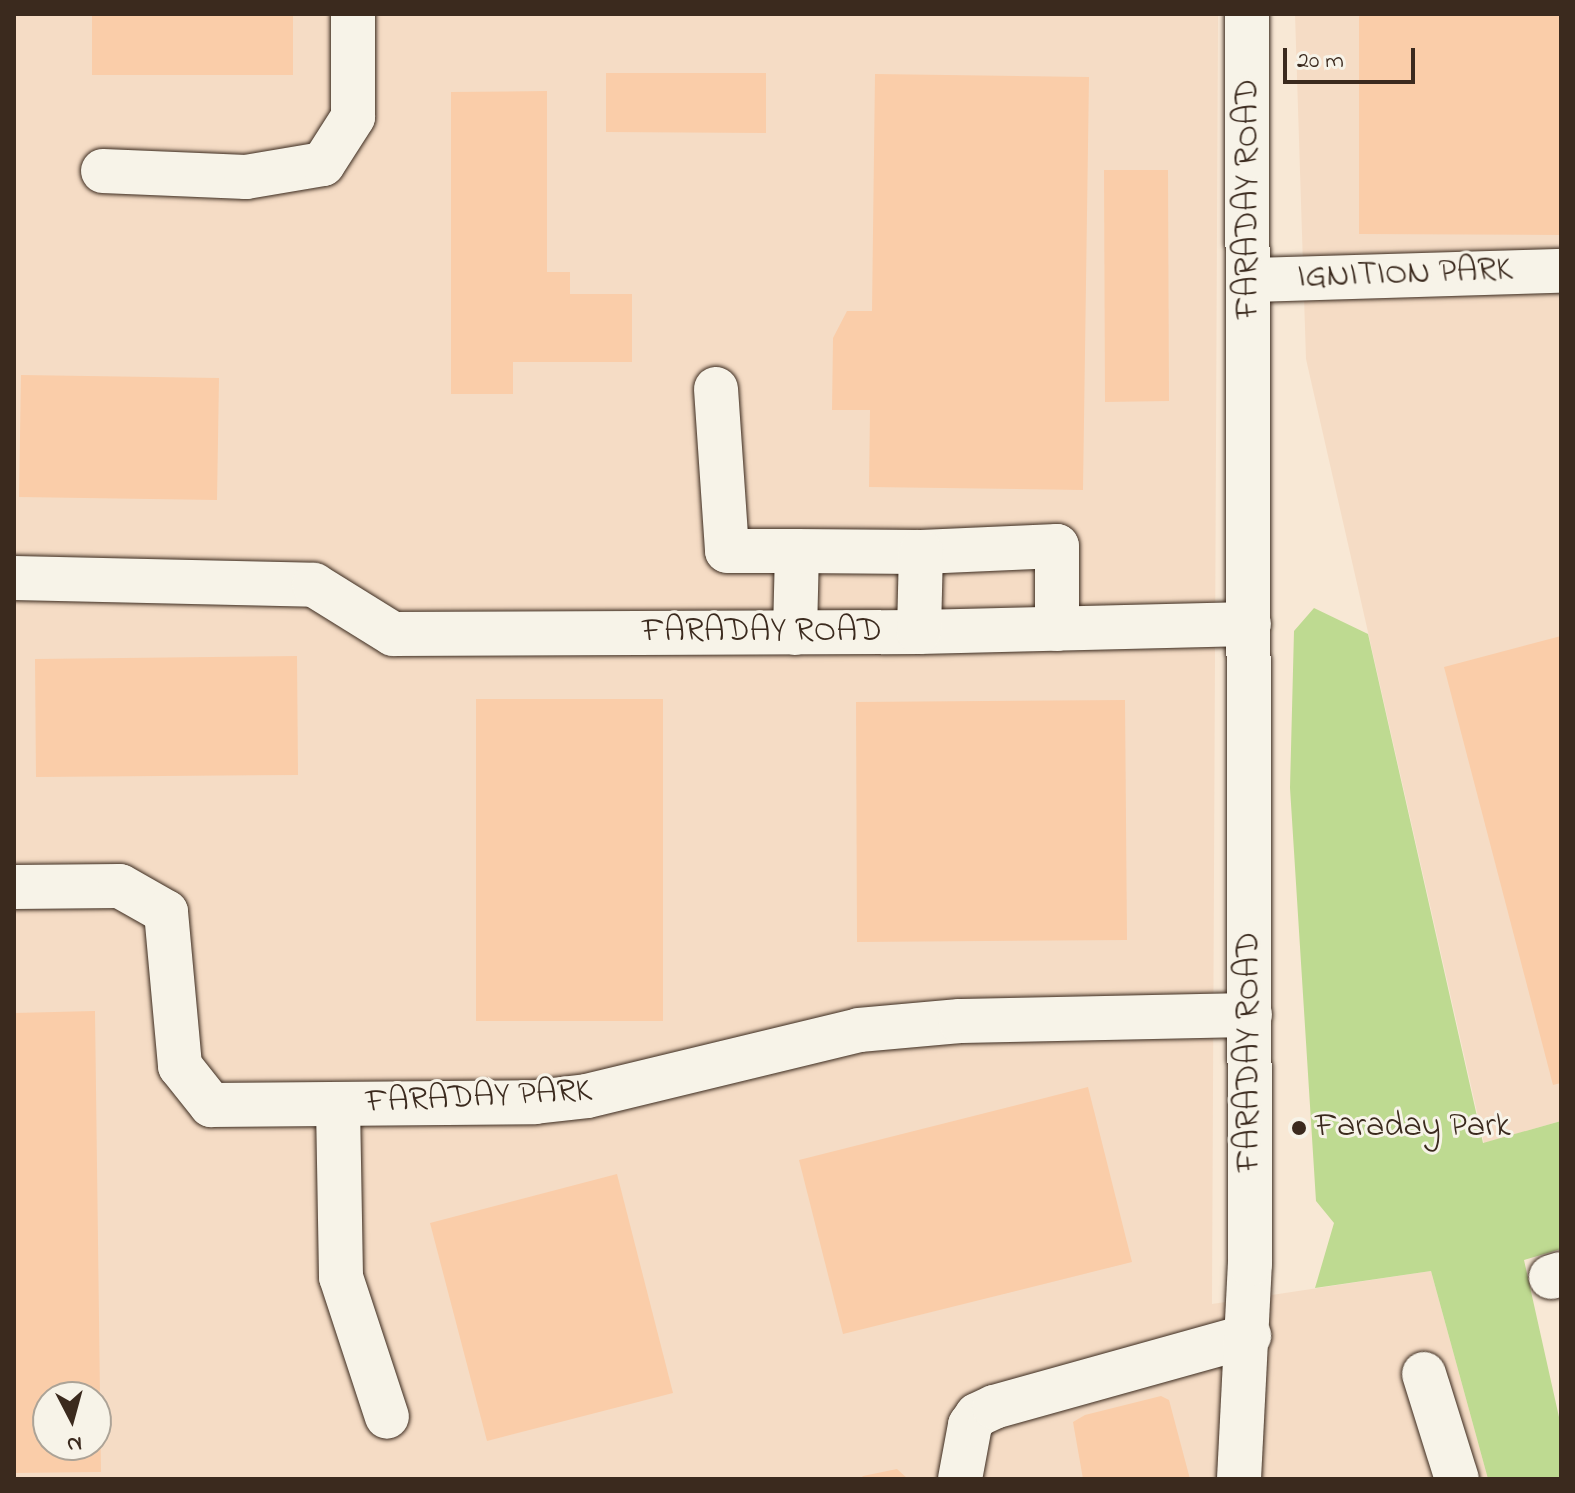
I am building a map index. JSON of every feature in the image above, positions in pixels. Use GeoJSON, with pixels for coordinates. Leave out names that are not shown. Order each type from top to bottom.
{"type":"FeatureCollection","features":[{"type":"Feature","properties":{"kind":"street"},"geometry":{"type":"LineString","coordinates":[[103,171],[246,177],[323,164],[353,117],[353,14]]}},
{"type":"Feature","properties":{"kind":"street","name":"FARADAY ROAD"},"geometry":{"type":"LineString","coordinates":[[1239,1479],[1249,1336],[1250,280],[1247,14]]}},
{"type":"Feature","properties":{"kind":"street","name":"IGNITION PARK"},"geometry":{"type":"LineString","coordinates":[[1250,280],[1561,271]]}},
{"type":"Feature","properties":{"kind":"street"},"geometry":{"type":"LineString","coordinates":[[716,389],[727,551],[921,552],[1057,546],[1057,629]]}},
{"type":"Feature","properties":{"kind":"street"},"geometry":{"type":"LineString","coordinates":[[795,633],[797,551]]}},
{"type":"Feature","properties":{"kind":"street"},"geometry":{"type":"LineString","coordinates":[[919,632],[921,552]]}},
{"type":"Feature","properties":{"kind":"street","name":"FARADAY ROAD"},"geometry":{"type":"LineString","coordinates":[[14,578],[314,585],[393,634],[919,632],[1249,624]]}},
{"type":"Feature","properties":{"kind":"street","name":"FARADAY PARK"},"geometry":{"type":"LineString","coordinates":[[14,887],[120,886],[166,912],[180,1066],[211,1105],[276,1107],[535,1102],[587,1096],[859,1030],[960,1021],[1250,1015]]}},
{"type":"Feature","properties":{"kind":"street"},"geometry":{"type":"LineString","coordinates":[[338,1105],[341,1277],[387,1417]]}},
{"type":"Feature","properties":{"kind":"street"},"geometry":{"type":"LineString","coordinates":[[960,1479],[970,1425],[977,1415],[994,1407],[1249,1336]]}},
{"type":"Feature","properties":{"kind":"street"},"geometry":{"type":"LineString","coordinates":[[1424,1374],[1457,1479]]}},
{"type":"Feature","properties":{"kind":"shaded area"},"geometry":{"type":"Polygon","coordinates":[[[14,14],[1218,14],[1212,1304],[1431,1271],[1488,1479],[14,1479],[14,14]]]}},
{"type":"Feature","properties":{"kind":"shaded area"},"geometry":{"type":"Polygon","coordinates":[[[1295,14],[1561,14],[1561,1121],[1484,1143],[1306,359],[1295,14]]]}},
{"type":"Feature","properties":{"kind":"green space"},"geometry":{"type":"Polygon","coordinates":[[[1314,608],[1368,634],[1483,1143],[1561,1121],[1561,1249],[1524,1260],[1561,1426],[1561,1479],[1488,1479],[1431,1271],[1315,1288],[1334,1223],[1316,1201],[1290,788],[1294,631],[1314,608]]]}},
{"type":"Feature","properties":{"kind":"building"},"geometry":{"type":"Polygon","coordinates":[[[92,14],[293,14],[293,75],[92,75],[92,14]]]}},
{"type":"Feature","properties":{"kind":"building"},"geometry":{"type":"Polygon","coordinates":[[[1359,14],[1561,14],[1561,235],[1359,234],[1359,14]]]}},
{"type":"Feature","properties":{"kind":"building"},"geometry":{"type":"Polygon","coordinates":[[[606,73],[766,73],[766,133],[606,132],[606,73]]]}},
{"type":"Feature","properties":{"kind":"building"},"geometry":{"type":"Polygon","coordinates":[[[875,74],[1089,77],[1083,490],[869,487],[870,410],[832,410],[833,338],[847,311],[872,311],[875,74]]]}},
{"type":"Feature","properties":{"kind":"building"},"geometry":{"type":"Polygon","coordinates":[[[547,91],[547,272],[570,272],[570,294],[632,294],[632,362],[513,362],[513,394],[451,394],[451,92],[547,91]]]}},
{"type":"Feature","properties":{"kind":"building"},"geometry":{"type":"Polygon","coordinates":[[[1104,170],[1168,170],[1169,401],[1105,402],[1104,170]]]}},
{"type":"Feature","properties":{"kind":"building"},"geometry":{"type":"Polygon","coordinates":[[[21,375],[219,378],[217,500],[19,497],[21,375]]]}},
{"type":"Feature","properties":{"kind":"building"},"geometry":{"type":"Polygon","coordinates":[[[1561,636],[1561,1083],[1553,1085],[1444,667],[1561,636]]]}},
{"type":"Feature","properties":{"kind":"building"},"geometry":{"type":"Polygon","coordinates":[[[297,656],[298,775],[36,777],[35,659],[297,656]]]}},
{"type":"Feature","properties":{"kind":"building"},"geometry":{"type":"Polygon","coordinates":[[[476,699],[663,699],[663,1021],[476,1021],[476,699]]]}},
{"type":"Feature","properties":{"kind":"building"},"geometry":{"type":"Polygon","coordinates":[[[1125,700],[1127,940],[857,942],[856,702],[1125,700]]]}},
{"type":"Feature","properties":{"kind":"building"},"geometry":{"type":"Polygon","coordinates":[[[95,1011],[100,1381],[32,1381],[32,1461],[101,1461],[101,1472],[14,1473],[14,1013],[95,1011]]]}},
{"type":"Feature","properties":{"kind":"building"},"geometry":{"type":"Polygon","coordinates":[[[1088,1087],[1132,1262],[843,1334],[799,1160],[1088,1087]]]}},
{"type":"Feature","properties":{"kind":"building"},"geometry":{"type":"Polygon","coordinates":[[[617,1174],[673,1393],[487,1441],[430,1223],[617,1174]]]}},
{"type":"Feature","properties":{"kind":"building"},"geometry":{"type":"Polygon","coordinates":[[[1161,1396],[1169,1400],[1190,1479],[1083,1479],[1073,1422],[1085,1415],[1161,1396]]]}},
{"type":"Feature","properties":{"kind":"building"},"geometry":{"type":"Polygon","coordinates":[[[897,1469],[908,1479],[860,1479],[863,1476],[897,1469]]]}},
{"type":"Feature","properties":{"kind":"place","name":"Faraday Park"},"geometry":{"type":"Point","coordinates":[1299,1128]}}]}
